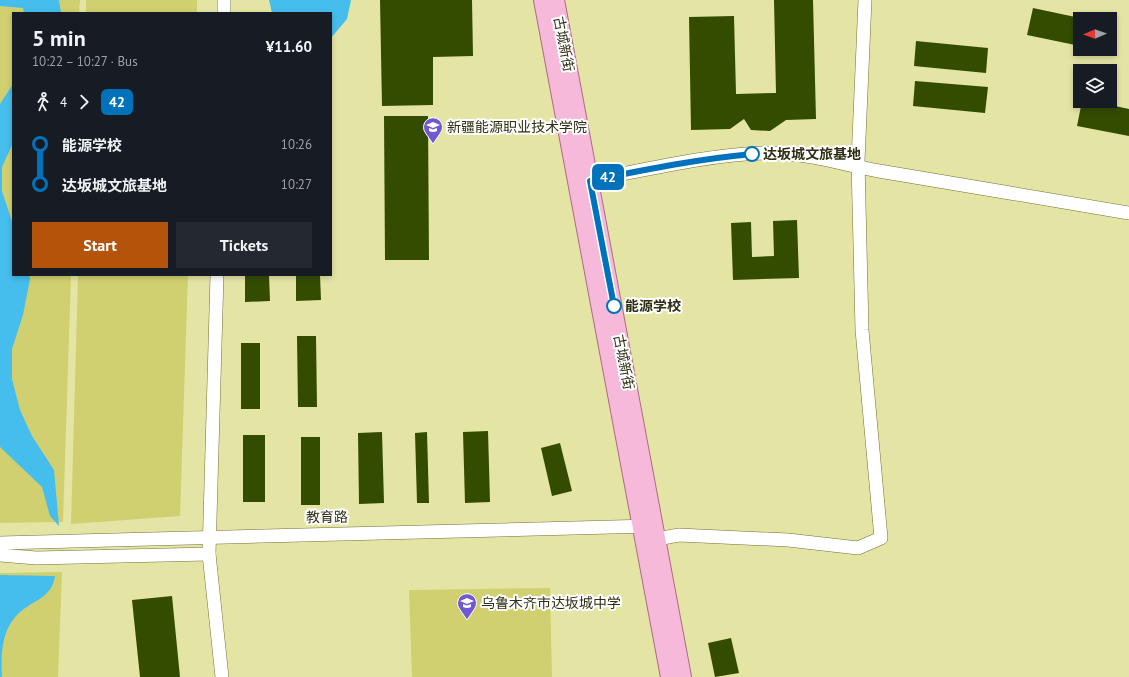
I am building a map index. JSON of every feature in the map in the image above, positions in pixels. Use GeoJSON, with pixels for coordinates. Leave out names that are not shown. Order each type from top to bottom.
{"type":"FeatureCollection","features":[{"type":"Feature","properties":{"kind":"main road","name":"古城新街"},"geometry":{"type":"LineString","coordinates":[[542,0],[583,182],[651,530],[683,677]]}},
{"type":"Feature","properties":{"kind":"main road","name":"古城新街"},"geometry":{"type":"LineString","coordinates":[[556,0],[583,182]]}},
{"type":"Feature","properties":{"kind":"main road","name":"古城新街"},"geometry":{"type":"LineString","coordinates":[[651,530],[669,677]]}},
{"type":"Feature","properties":{"kind":"street"},"geometry":{"type":"LineString","coordinates":[[224,0],[224,12]]}},
{"type":"Feature","properties":{"kind":"street"},"geometry":{"type":"LineString","coordinates":[[858,167],[865,0]]}},
{"type":"Feature","properties":{"kind":"street"},"geometry":{"type":"LineString","coordinates":[[583,182],[709,158],[766,153],[812,157],[858,167],[1129,213]]}},
{"type":"Feature","properties":{"kind":"street","name":"教育路"},"geometry":{"type":"LineString","coordinates":[[0,543],[209,536],[651,530],[679,535],[788,540],[858,548],[881,538],[862,330],[858,167]]}},
{"type":"Feature","properties":{"kind":"street"},"geometry":{"type":"LineString","coordinates":[[216,276],[209,554],[222,677]]}},
{"type":"Feature","properties":{"kind":"street"},"geometry":{"type":"LineString","coordinates":[[0,555],[36,558],[209,554]]}},
{"type":"Feature","properties":{"kind":"shaded area"},"geometry":{"type":"Polygon","coordinates":[[[0,0],[80,0],[79,12],[12,12],[12,276],[71,276],[63,522],[0,523],[0,0]]]}},
{"type":"Feature","properties":{"kind":"shaded area"},"geometry":{"type":"Polygon","coordinates":[[[86,0],[197,0],[197,12],[86,12],[86,0]]]}},
{"type":"Feature","properties":{"kind":"shaded area"},"geometry":{"type":"Polygon","coordinates":[[[78,276],[188,276],[180,516],[71,524],[78,276]]]}},
{"type":"Feature","properties":{"kind":"shaded area"},"geometry":{"type":"Polygon","coordinates":[[[62,572],[58,677],[0,677],[0,573],[62,572]]]}},
{"type":"Feature","properties":{"kind":"shaded area"},"geometry":{"type":"Polygon","coordinates":[[[550,588],[552,677],[412,677],[409,590],[550,588]]]}},
{"type":"Feature","properties":{"kind":"water"},"geometry":{"type":"Polygon","coordinates":[[[0,0],[59,0],[61,12],[24,12],[23,8],[0,6],[0,0]]]}},
{"type":"Feature","properties":{"kind":"water"},"geometry":{"type":"Polygon","coordinates":[[[269,0],[351,0],[347,19],[332,37],[332,12],[272,12],[269,0]]]}},
{"type":"Feature","properties":{"kind":"water"},"geometry":{"type":"Polygon","coordinates":[[[12,86],[12,145],[2,167],[2,191],[12,222],[12,276],[29,276],[30,279],[23,315],[12,349],[12,379],[20,410],[32,436],[54,470],[59,526],[50,516],[42,487],[0,447],[0,104],[12,86]]]}},
{"type":"Feature","properties":{"kind":"water"},"geometry":{"type":"Polygon","coordinates":[[[0,575],[55,576],[50,589],[46,594],[19,613],[9,627],[3,643],[2,677],[0,677],[0,575]]]}},
{"type":"Feature","properties":{"kind":"building"},"geometry":{"type":"Polygon","coordinates":[[[380,0],[472,0],[473,56],[433,57],[433,105],[382,106],[380,0]]]}},
{"type":"Feature","properties":{"kind":"building"},"geometry":{"type":"Polygon","coordinates":[[[774,0],[813,0],[816,119],[786,120],[770,131],[751,130],[744,119],[730,129],[691,130],[689,17],[734,16],[736,94],[776,93],[774,0]]]}},
{"type":"Feature","properties":{"kind":"building"},"geometry":{"type":"Polygon","coordinates":[[[1033,8],[1073,17],[1073,45],[1027,35],[1033,8]]]}},
{"type":"Feature","properties":{"kind":"building"},"geometry":{"type":"Polygon","coordinates":[[[916,41],[988,48],[986,73],[914,66],[916,41]]]}},
{"type":"Feature","properties":{"kind":"building"},"geometry":{"type":"Polygon","coordinates":[[[915,81],[988,87],[985,113],[913,106],[915,81]]]}},
{"type":"Feature","properties":{"kind":"building"},"geometry":{"type":"Polygon","coordinates":[[[1117,106],[1129,109],[1129,136],[1077,126],[1081,108],[1117,108],[1117,106]]]}},
{"type":"Feature","properties":{"kind":"building"},"geometry":{"type":"Polygon","coordinates":[[[384,116],[428,116],[429,260],[385,260],[384,116]]]}},
{"type":"Feature","properties":{"kind":"building"},"geometry":{"type":"Polygon","coordinates":[[[797,220],[799,278],[733,280],[731,223],[751,222],[752,257],[774,256],[773,221],[797,220]]]}},
{"type":"Feature","properties":{"kind":"building"},"geometry":{"type":"Polygon","coordinates":[[[245,276],[269,276],[270,301],[245,302],[245,276]]]}},
{"type":"Feature","properties":{"kind":"building"},"geometry":{"type":"Polygon","coordinates":[[[296,276],[320,276],[321,300],[296,301],[296,276]]]}},
{"type":"Feature","properties":{"kind":"building"},"geometry":{"type":"Polygon","coordinates":[[[297,336],[316,336],[317,407],[298,407],[297,336]]]}},
{"type":"Feature","properties":{"kind":"building"},"geometry":{"type":"Polygon","coordinates":[[[241,343],[260,343],[260,409],[241,409],[241,343]]]}},
{"type":"Feature","properties":{"kind":"building"},"geometry":{"type":"Polygon","coordinates":[[[488,431],[490,502],[465,503],[463,432],[488,431]]]}},
{"type":"Feature","properties":{"kind":"building"},"geometry":{"type":"Polygon","coordinates":[[[382,432],[384,503],[359,504],[358,433],[382,432]]]}},
{"type":"Feature","properties":{"kind":"building"},"geometry":{"type":"Polygon","coordinates":[[[427,432],[429,503],[417,503],[415,433],[427,432]]]}},
{"type":"Feature","properties":{"kind":"building"},"geometry":{"type":"Polygon","coordinates":[[[243,435],[265,435],[265,502],[243,502],[243,435]]]}},
{"type":"Feature","properties":{"kind":"building"},"geometry":{"type":"Polygon","coordinates":[[[301,437],[320,437],[320,505],[301,505],[301,437]]]}},
{"type":"Feature","properties":{"kind":"building"},"geometry":{"type":"Polygon","coordinates":[[[560,443],[572,491],[552,496],[541,448],[560,443]]]}},
{"type":"Feature","properties":{"kind":"building"},"geometry":{"type":"Polygon","coordinates":[[[172,596],[180,677],[140,677],[132,600],[172,596]]]}},
{"type":"Feature","properties":{"kind":"building"},"geometry":{"type":"Polygon","coordinates":[[[731,638],[739,673],[715,677],[708,643],[731,638]]]}},
{"type":"Feature","properties":{"kind":"bus line","name":"42"},"geometry":{"type":"LineString","coordinates":[[614,306],[590,181],[666,165],[716,157],[752,154]]}},
{"type":"Feature","properties":{"kind":"place","name":"新疆能源职业技术学院"},"geometry":{"type":"Point","coordinates":[433,144]}},
{"type":"Feature","properties":{"kind":"place","name":"达坂城文旅基地"},"geometry":{"type":"Point","coordinates":[752,154]}},
{"type":"Feature","properties":{"kind":"place","name":"能源学校"},"geometry":{"type":"Point","coordinates":[614,306]}},
{"type":"Feature","properties":{"kind":"place","name":"乌鲁木齐市达坂城中学"},"geometry":{"type":"Point","coordinates":[467,620]}}]}
